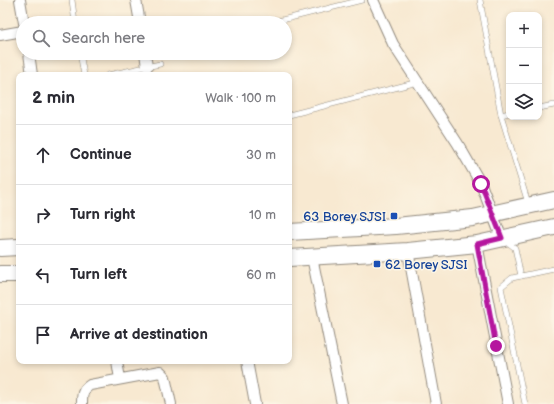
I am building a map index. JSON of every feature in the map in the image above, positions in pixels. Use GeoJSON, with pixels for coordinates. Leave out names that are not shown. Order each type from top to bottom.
{"type":"FeatureCollection","features":[{"type":"Feature","properties":{"kind":"main road"},"geometry":{"type":"LineString","coordinates":[[292,232],[396,226],[473,218],[554,200]]}},
{"type":"Feature","properties":{"kind":"main road"},"geometry":{"type":"LineString","coordinates":[[292,258],[408,251],[477,244],[554,227]]}},
{"type":"Feature","properties":{"kind":"main road"},"geometry":{"type":"LineString","coordinates":[[0,248],[16,247]]}},
{"type":"Feature","properties":{"kind":"main road"},"geometry":{"type":"LineString","coordinates":[[0,274],[16,274]]}},
{"type":"Feature","properties":{"kind":"street"},"geometry":{"type":"LineString","coordinates":[[20,0],[23,16]]}},
{"type":"Feature","properties":{"kind":"street"},"geometry":{"type":"LineString","coordinates":[[136,0],[139,16]]}},
{"type":"Feature","properties":{"kind":"street"},"geometry":{"type":"LineString","coordinates":[[373,0],[393,44],[458,144],[481,184],[502,238]]}},
{"type":"Feature","properties":{"kind":"street"},"geometry":{"type":"LineString","coordinates":[[0,35],[16,32]]}},
{"type":"Feature","properties":{"kind":"street"},"geometry":{"type":"LineString","coordinates":[[30,60],[32,72]]}},
{"type":"Feature","properties":{"kind":"street"},"geometry":{"type":"LineString","coordinates":[[146,60],[147,67]]}},
{"type":"Feature","properties":{"kind":"street"},"geometry":{"type":"LineString","coordinates":[[477,244],[508,404]]}},
{"type":"Feature","properties":{"kind":"street"},"geometry":{"type":"LineString","coordinates":[[408,251],[436,404]]}},
{"type":"Feature","properties":{"kind":"street"},"geometry":{"type":"LineString","coordinates":[[312,257],[342,404]]}},
{"type":"Feature","properties":{"kind":"street"},"geometry":{"type":"LineString","coordinates":[[118,364],[120,379]]}},
{"type":"Feature","properties":{"kind":"street"},"geometry":{"type":"LineString","coordinates":[[248,364],[255,404]]}},
{"type":"Feature","properties":{"kind":"street"},"geometry":{"type":"LineString","coordinates":[[82,404],[84,389],[90,385],[160,372],[166,377],[171,404]]}},
{"type":"Feature","properties":{"kind":"lane"},"geometry":{"type":"LineString","coordinates":[[72,0],[74,16]]}},
{"type":"Feature","properties":{"kind":"lane"},"geometry":{"type":"LineString","coordinates":[[292,18],[362,0]]}},
{"type":"Feature","properties":{"kind":"lane"},"geometry":{"type":"LineString","coordinates":[[480,0],[501,115],[529,206]]}},
{"type":"Feature","properties":{"kind":"lane"},"geometry":{"type":"LineString","coordinates":[[81,60],[83,72]]}},
{"type":"Feature","properties":{"kind":"lane"},"geometry":{"type":"LineString","coordinates":[[123,72],[160,64]]}},
{"type":"Feature","properties":{"kind":"lane"},"geometry":{"type":"LineString","coordinates":[[292,114],[418,82]]}},
{"type":"Feature","properties":{"kind":"lane"},"geometry":{"type":"LineString","coordinates":[[542,107],[554,105]]}},
{"type":"Feature","properties":{"kind":"lane"},"geometry":{"type":"LineString","coordinates":[[501,115],[506,114]]}},
{"type":"Feature","properties":{"kind":"lane"},"geometry":{"type":"LineString","coordinates":[[502,238],[515,248],[521,276]]}},
{"type":"Feature","properties":{"kind":"lane"},"geometry":{"type":"LineString","coordinates":[[525,404],[501,287],[512,278],[554,269]]}},
{"type":"Feature","properties":{"kind":"place","name":"63 Borey SJSI"},"geometry":{"type":"Point","coordinates":[394,216]}},
{"type":"Feature","properties":{"kind":"place","name":"62 Borey SJSI"},"geometry":{"type":"Point","coordinates":[377,264]}},
{"type":"Feature","properties":{"kind":"route"},"geometry":{"type":"LineString","coordinates":[[481,184],[502,238],[477,244],[496,346]]}}]}
